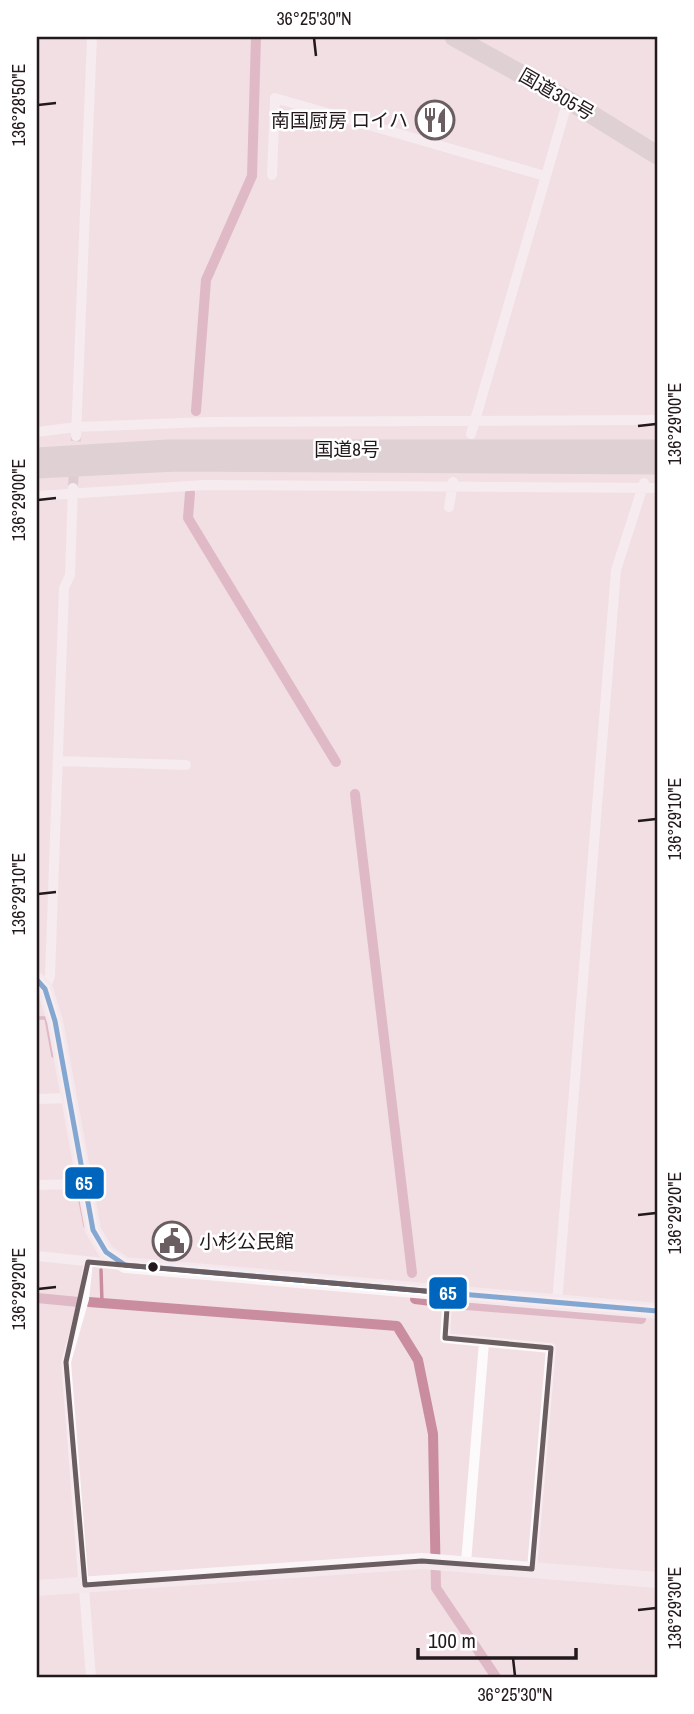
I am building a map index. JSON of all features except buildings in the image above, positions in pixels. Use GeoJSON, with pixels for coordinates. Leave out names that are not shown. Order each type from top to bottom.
{"type":"FeatureCollection","features":[{"type":"Feature","properties":{"kind":"highway","name":"国道305号"},"geometry":{"type":"LineString","coordinates":[[454,37],[568,100],[657,155]]}},
{"type":"Feature","properties":{"kind":"highway"},"geometry":{"type":"LineString","coordinates":[[540,449],[657,439]]}},
{"type":"Feature","properties":{"kind":"highway"},"geometry":{"type":"LineString","coordinates":[[37,448],[72,475]]}},
{"type":"Feature","properties":{"kind":"highway","name":"国道8号"},"geometry":{"type":"LineString","coordinates":[[72,475],[168,449],[657,449]]}},
{"type":"Feature","properties":{"kind":"highway","name":"国道8号"},"geometry":{"type":"LineString","coordinates":[[37,457],[72,475],[177,462],[657,465]]}},
{"type":"Feature","properties":{"kind":"highway"},"geometry":{"type":"LineString","coordinates":[[560,466],[575,475],[648,482]]}},
{"type":"Feature","properties":{"kind":"highway"},"geometry":{"type":"LineString","coordinates":[[37,472],[72,475]]}},
{"type":"Feature","properties":{"kind":"street"},"geometry":{"type":"LineString","coordinates":[[76,432],[92,37]]}},
{"type":"Feature","properties":{"kind":"street"},"geometry":{"type":"LineString","coordinates":[[272,175],[275,98],[545,176]]}},
{"type":"Feature","properties":{"kind":"street"},"geometry":{"type":"LineString","coordinates":[[472,428],[568,100]]}},
{"type":"Feature","properties":{"kind":"street"},"geometry":{"type":"LineString","coordinates":[[37,432],[76,432],[208,422],[472,428],[657,421]]}},
{"type":"Feature","properties":{"kind":"street"},"geometry":{"type":"LineString","coordinates":[[72,475],[70,575],[64,588],[50,976],[41,984],[70,1098],[93,1230],[106,1252],[125,1265]]}},
{"type":"Feature","properties":{"kind":"street"},"geometry":{"type":"LineString","coordinates":[[37,496],[72,475],[204,485],[452,486],[648,482],[657,488]]}},
{"type":"Feature","properties":{"kind":"street"},"geometry":{"type":"LineString","coordinates":[[557,1303],[616,570],[648,482]]}},
{"type":"Feature","properties":{"kind":"street"},"geometry":{"type":"LineString","coordinates":[[449,507],[452,486]]}},
{"type":"Feature","properties":{"kind":"street"},"geometry":{"type":"LineString","coordinates":[[59,761],[186,765]]}},
{"type":"Feature","properties":{"kind":"street"},"geometry":{"type":"LineString","coordinates":[[37,1099],[70,1098]]}},
{"type":"Feature","properties":{"kind":"street"},"geometry":{"type":"LineString","coordinates":[[37,1185],[84,1184]]}},
{"type":"Feature","properties":{"kind":"street"},"geometry":{"type":"LineString","coordinates":[[37,1256],[657,1311]]}},
{"type":"Feature","properties":{"kind":"street"},"geometry":{"type":"LineString","coordinates":[[88,1262],[84,1299],[65,1363],[91,1677]]}},
{"type":"Feature","properties":{"kind":"street"},"geometry":{"type":"LineString","coordinates":[[448,1293],[445,1338],[551,1348],[533,1569]]}},
{"type":"Feature","properties":{"kind":"street"},"geometry":{"type":"LineString","coordinates":[[466,1563],[484,1342]]}},
{"type":"Feature","properties":{"kind":"street"},"geometry":{"type":"LineString","coordinates":[[37,1588],[433,1561],[657,1580]]}},
{"type":"Feature","properties":{"kind":"highlighted area"},"geometry":{"type":"Polygon","coordinates":[[[88,1262],[448,1293],[445,1338],[551,1348],[532,1569],[422,1561],[85,1585],[66,1362],[88,1262]]]}},
{"type":"Feature","properties":{"kind":"waterway"},"geometry":{"type":"LineString","coordinates":[[196,411],[206,280],[252,176],[256,37]]}},
{"type":"Feature","properties":{"kind":"waterway"},"geometry":{"type":"LineString","coordinates":[[190,493],[188,518],[336,762]]}},
{"type":"Feature","properties":{"kind":"waterway"},"geometry":{"type":"LineString","coordinates":[[355,794],[412,1273]]}},
{"type":"Feature","properties":{"kind":"waterway"},"geometry":{"type":"LineString","coordinates":[[37,1018],[46,1018],[53,1056]]}},
{"type":"Feature","properties":{"kind":"waterway"},"geometry":{"type":"LineString","coordinates":[[78,1190],[85,1226]]}},
{"type":"Feature","properties":{"kind":"waterway"},"geometry":{"type":"LineString","coordinates":[[101,1270],[102,1303]]}},
{"type":"Feature","properties":{"kind":"waterway"},"geometry":{"type":"LineString","coordinates":[[37,1298],[79,1302]]}},
{"type":"Feature","properties":{"kind":"waterway"},"geometry":{"type":"LineString","coordinates":[[415,1299],[439,1302]]}},
{"type":"Feature","properties":{"kind":"waterway"},"geometry":{"type":"LineString","coordinates":[[89,1302],[397,1326],[418,1360],[433,1434],[436,1588],[496,1677]]}},
{"type":"Feature","properties":{"kind":"waterway"},"geometry":{"type":"LineString","coordinates":[[454,1304],[641,1319]]}},
{"type":"Feature","properties":{"kind":"tunnel"},"geometry":{"type":"LineString","coordinates":[[73,486],[76,436]]}},
{"type":"Feature","properties":{"kind":"transit line","name":"65"},"geometry":{"type":"LineString","coordinates":[[37,980],[45,989],[55,1021],[93,1230],[106,1252],[125,1265],[657,1311]]}},
{"type":"Feature","properties":{"kind":"place","name":"南国厨房 ロイハ"},"geometry":{"type":"Point","coordinates":[435,120]}},
{"type":"Feature","properties":{"kind":"place","name":"小杉公民館"},"geometry":{"type":"Point","coordinates":[172,1241]}}]}
